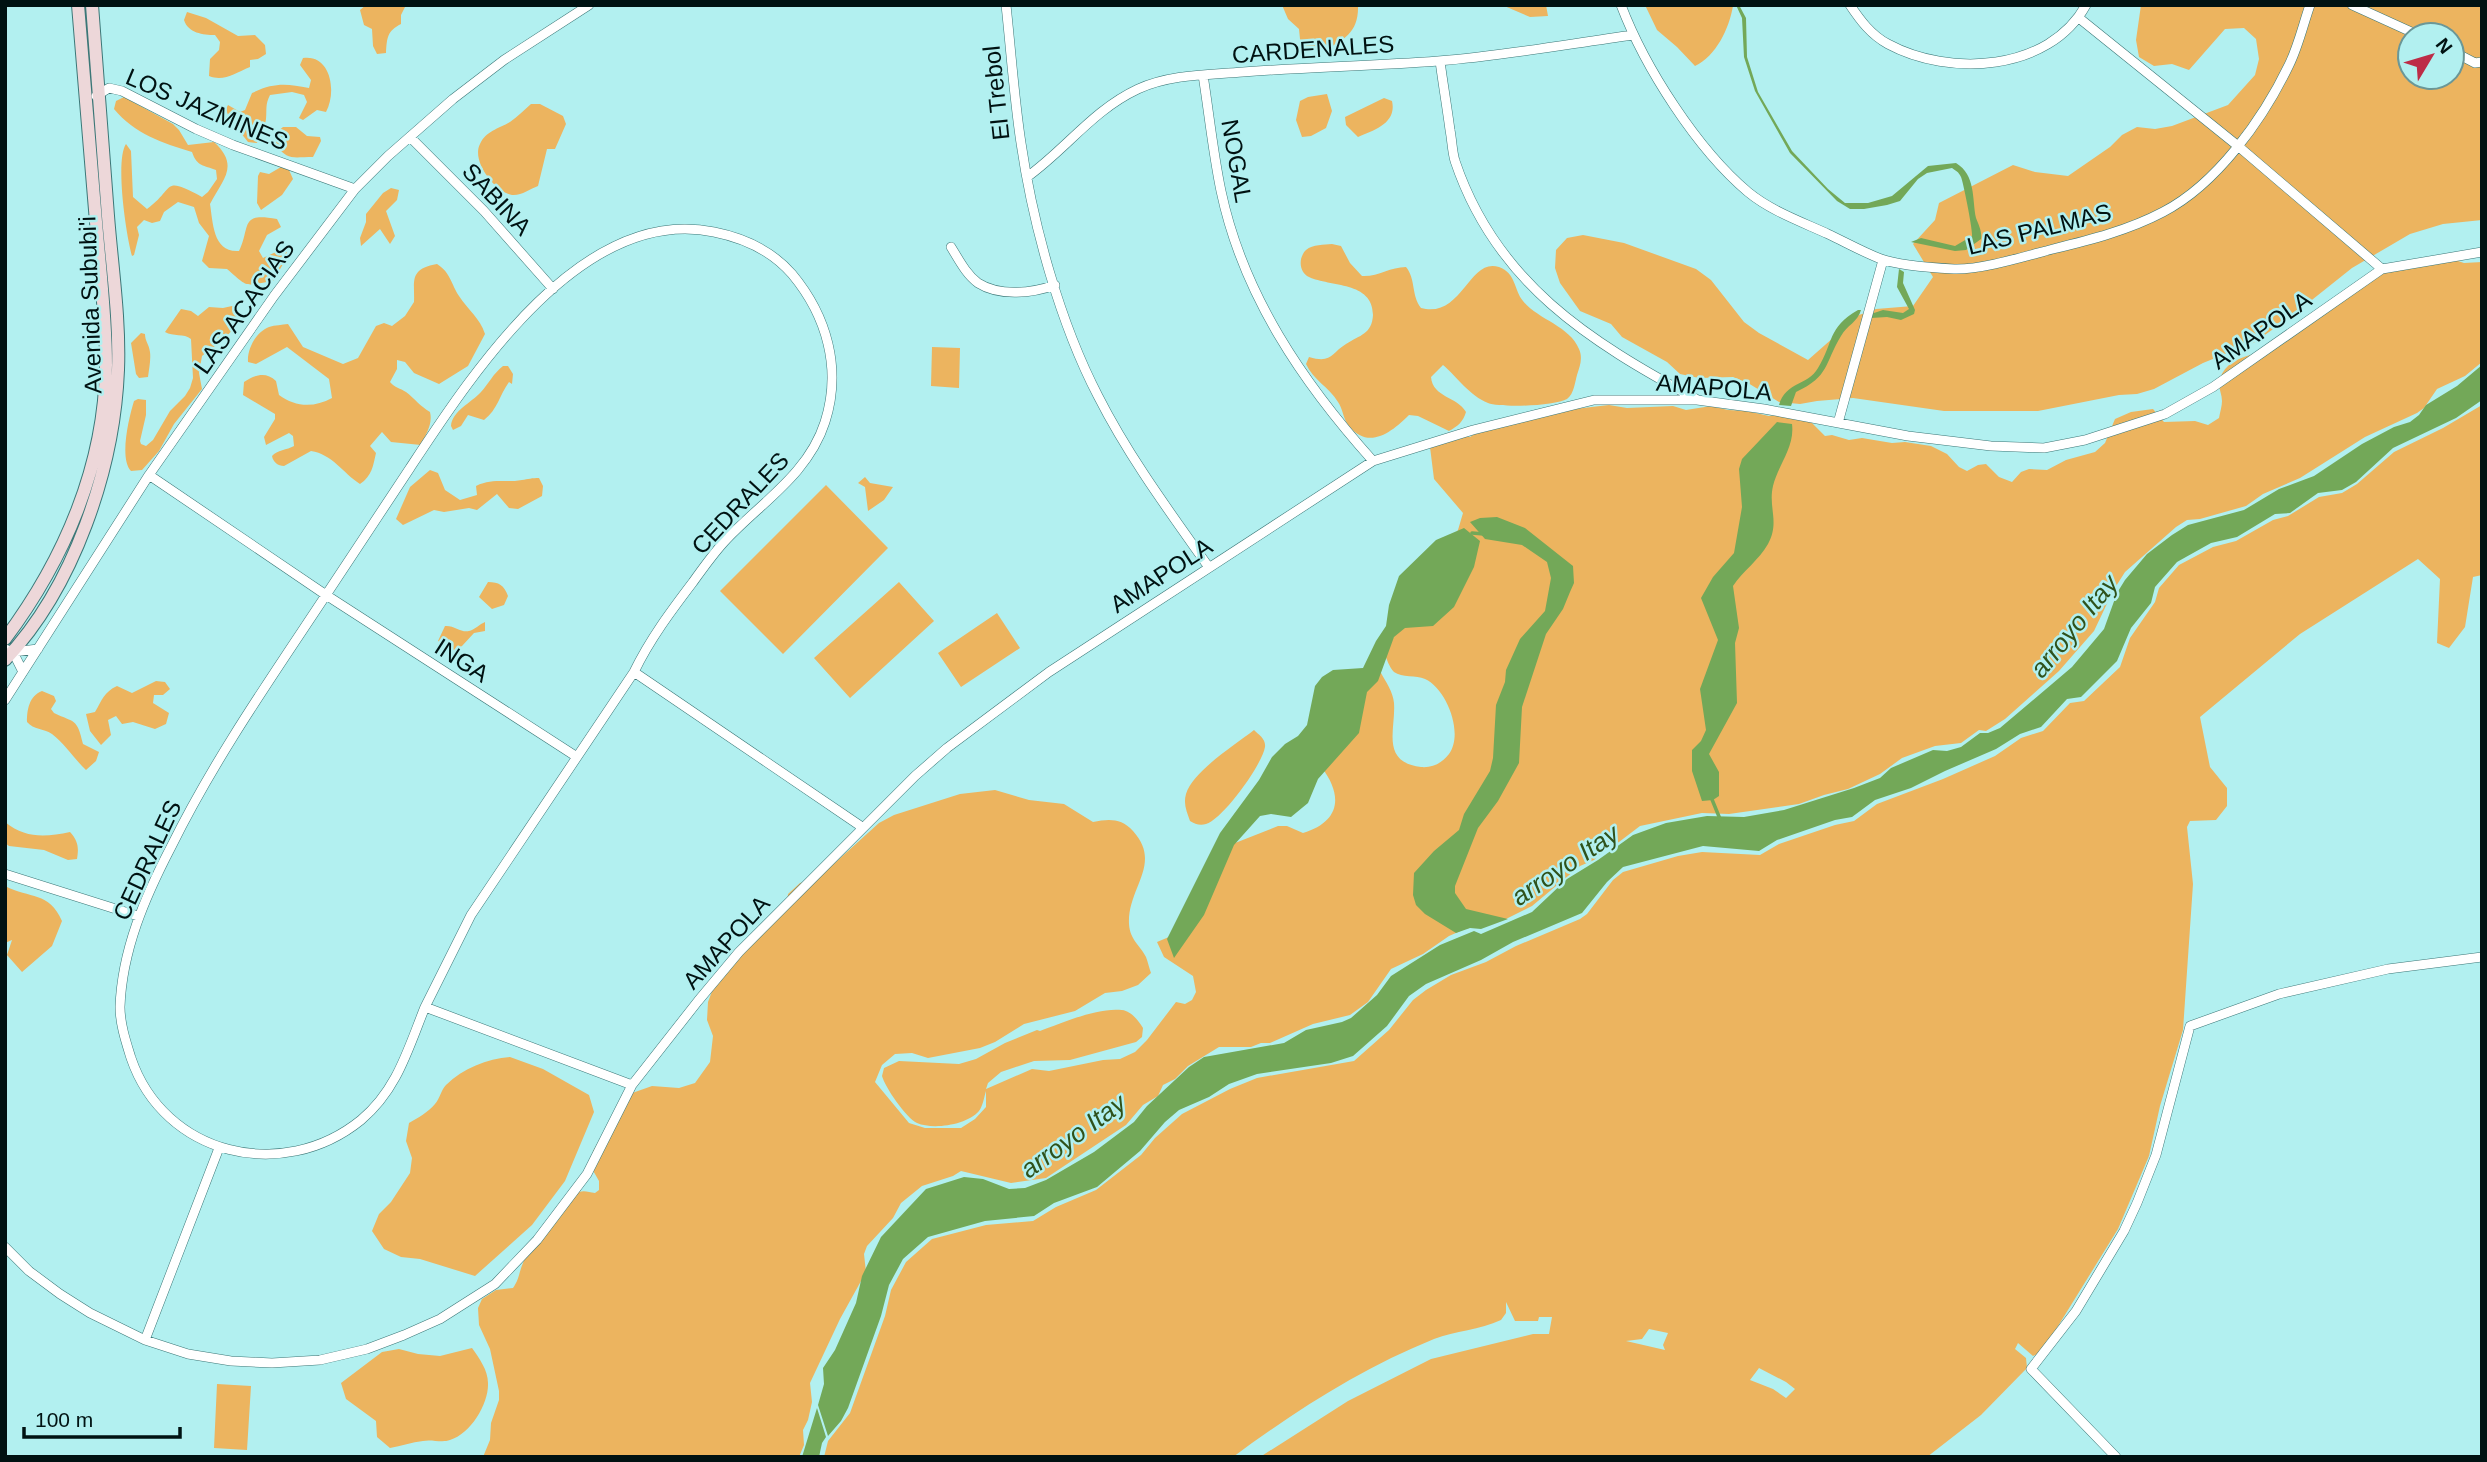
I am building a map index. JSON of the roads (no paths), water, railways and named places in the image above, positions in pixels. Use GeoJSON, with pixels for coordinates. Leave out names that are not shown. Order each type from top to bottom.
{"type":"FeatureCollection","features":[{"type":"Feature","properties":{"kind":"street","name":"Avenida Sububi'i"},"geometry":{"type":"LineString","coordinates":[[5,639],[30,606],[73,525],[89,477],[103,403],[105,339],[78,5]]}},
{"type":"Feature","properties":{"kind":"street","name":"Avenida Sububi'i"},"geometry":{"type":"LineString","coordinates":[[8,654],[57,586],[76,547],[101,481],[111,432],[118,369],[118,339],[92,5]]}},
{"type":"Feature","properties":{"kind":"street","name":"LAS ACACIAS"},"geometry":{"type":"LineString","coordinates":[[5,700],[149,475],[274,296],[355,190],[388,156],[453,99],[504,60],[589,5]]}},
{"type":"Feature","properties":{"kind":"street","name":"El Trebol"},"geometry":{"type":"LineString","coordinates":[[1006,5],[1020,142],[1035,219],[1076,347],[1098,396],[1157,495],[1208,566]]}},
{"type":"Feature","properties":{"kind":"street"},"geometry":{"type":"LineString","coordinates":[[1621,5],[1633,36]]}},
{"type":"Feature","properties":{"kind":"street"},"geometry":{"type":"LineString","coordinates":[[1850,5],[1873,33],[1888,44],[1932,61],[1963,64],[2001,61],[2049,44],[2079,18],[2086,5]]}},
{"type":"Feature","properties":{"kind":"street","name":"LAS PALMAS"},"geometry":{"type":"LineString","coordinates":[[1633,36],[1680,114],[1726,170],[1750,194],[1883,260],[1956,270],[2007,261],[2096,238],[2164,212],[2202,184],[2238,146],[2267,105],[2290,64],[2309,5]]}},
{"type":"Feature","properties":{"kind":"street"},"geometry":{"type":"LineString","coordinates":[[2352,5],[2396,25]]}},
{"type":"Feature","properties":{"kind":"street"},"geometry":{"type":"LineString","coordinates":[[2079,18],[2238,146],[2382,269]]}},
{"type":"Feature","properties":{"kind":"street","name":"CARDENALES"},"geometry":{"type":"LineString","coordinates":[[1027,177],[1060,150],[1080,128],[1115,102],[1140,88],[1171,79],[1440,61],[1633,36]]}},
{"type":"Feature","properties":{"kind":"street"},"geometry":{"type":"LineString","coordinates":[[1440,61],[1454,159],[1482,220],[1522,279],[1585,333],[1697,400]]}},
{"type":"Feature","properties":{"kind":"street","name":"NOGAL"},"geometry":{"type":"LineString","coordinates":[[1203,75],[1221,190],[1238,253],[1264,312],[1321,398],[1373,460]]}},
{"type":"Feature","properties":{"kind":"street","name":"LOS JAZMINES"},"geometry":{"type":"LineString","coordinates":[[86,102],[109,88],[122,91],[233,145],[355,190]]}},
{"type":"Feature","properties":{"kind":"street","name":"SABINA"},"geometry":{"type":"LineString","coordinates":[[411,138],[484,211],[553,289]]}},
{"type":"Feature","properties":{"kind":"street","name":"CEDRALES"},"geometry":{"type":"LineString","coordinates":[[671,228],[694,228],[732,235],[768,253],[790,271],[808,294],[820,318],[830,349],[833,376],[828,410],[821,432],[806,461],[713,555],[653,637],[634,672],[471,915],[425,1007],[396,1080],[382,1100],[341,1134],[316,1146],[254,1156],[202,1141],[177,1124],[152,1100],[137,1075],[124,1038],[120,1009],[125,968],[138,916],[187,814],[229,741],[326,595],[482,362],[513,327],[553,289],[592,260],[641,235],[671,228]]}},
{"type":"Feature","properties":{"kind":"street"},"geometry":{"type":"LineString","coordinates":[[951,247],[966,272],[992,289],[1031,292],[1055,285]]}},
{"type":"Feature","properties":{"kind":"street","name":"AMAPOLA"},"geometry":{"type":"LineString","coordinates":[[5,1247],[29,1271],[90,1313],[145,1340],[188,1354],[230,1362],[320,1360],[367,1349],[404,1335],[440,1319],[495,1284],[537,1240],[587,1174],[632,1085],[698,1001],[739,952],[915,776],[1049,672],[1373,460],[1473,430],[1594,400],[1697,400],[1764,409],[1908,436],[1991,446],[2044,448],[2096,437],[2165,414],[2213,387],[2382,269],[2482,252]]}},
{"type":"Feature","properties":{"kind":"street"},"geometry":{"type":"LineString","coordinates":[[1838,423],[1883,260]]}},
{"type":"Feature","properties":{"kind":"street"},"geometry":{"type":"LineString","coordinates":[[149,475],[326,595]]}},
{"type":"Feature","properties":{"kind":"street","name":"INGA"},"geometry":{"type":"LineString","coordinates":[[326,595],[577,757]]}},
{"type":"Feature","properties":{"kind":"street"},"geometry":{"type":"LineString","coordinates":[[8,654],[38,649]]}},
{"type":"Feature","properties":{"kind":"street"},"geometry":{"type":"LineString","coordinates":[[8,654],[23,672]]}},
{"type":"Feature","properties":{"kind":"street"},"geometry":{"type":"LineString","coordinates":[[634,672],[862,827]]}},
{"type":"Feature","properties":{"kind":"street"},"geometry":{"type":"LineString","coordinates":[[5,874],[138,916]]}},
{"type":"Feature","properties":{"kind":"street"},"geometry":{"type":"LineString","coordinates":[[2116,1457],[2031,1369],[2076,1311],[2124,1231],[2137,1203],[2156,1155],[2190,1026],[2279,994],[2388,969],[2482,957]]}},
{"type":"Feature","properties":{"kind":"street"},"geometry":{"type":"LineString","coordinates":[[425,1007],[632,1085]]}},
{"type":"Feature","properties":{"kind":"street"},"geometry":{"type":"LineString","coordinates":[[145,1340],[219,1148]]}},
{"type":"Feature","properties":{"kind":"waterway"},"geometry":{"type":"LineString","coordinates":[[1472,533],[1484,534]]}},
{"type":"Feature","properties":{"kind":"waterway"},"geometry":{"type":"LineString","coordinates":[[1711,797],[1720,819]]}},
{"type":"Feature","properties":{"kind":"water label","name":"arroyo Itay"},"geometry":{"type":"Point","coordinates":[2074,626]}},
{"type":"Feature","properties":{"kind":"water label","name":"arroyo Itay"},"geometry":{"type":"Point","coordinates":[1565,865]}},
{"type":"Feature","properties":{"kind":"water label","name":"arroyo Itay"},"geometry":{"type":"Point","coordinates":[1073,1136]}}]}
